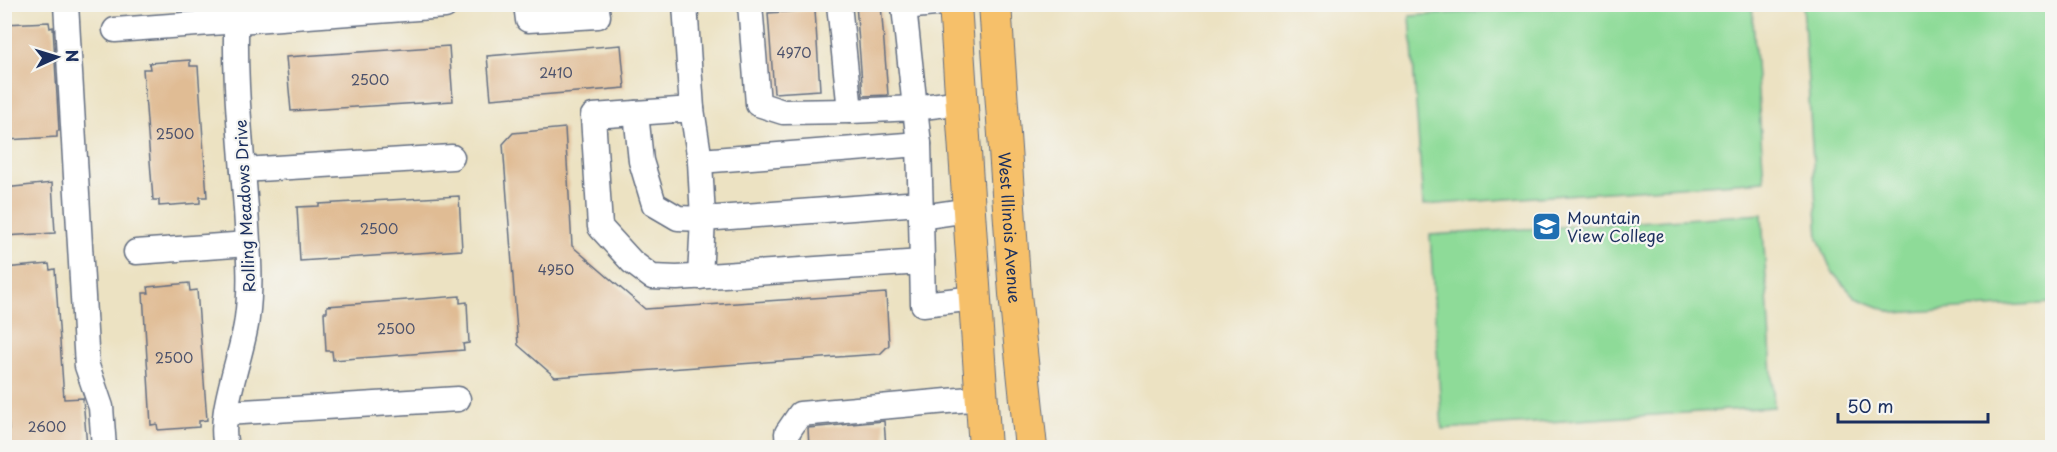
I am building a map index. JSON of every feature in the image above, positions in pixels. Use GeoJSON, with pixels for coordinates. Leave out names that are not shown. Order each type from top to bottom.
{"type":"FeatureCollection","features":[{"type":"Feature","properties":{"kind":"main road"},"geometry":{"type":"LineString","coordinates":[[955,4],[985,447]]}},
{"type":"Feature","properties":{"kind":"main road","name":"West Illinois Avenue"},"geometry":{"type":"LineString","coordinates":[[995,4],[1015,294],[1031,447]]}},
{"type":"Feature","properties":{"kind":"main road"},"geometry":{"type":"LineString","coordinates":[[975,298],[1015,294]]}},
{"type":"Feature","properties":{"kind":"lane"},"geometry":{"type":"LineString","coordinates":[[66,4],[87,366],[101,407],[104,447]]}},
{"type":"Feature","properties":{"kind":"lane"},"geometry":{"type":"LineString","coordinates":[[526,4],[528,20],[598,16],[596,4]]}},
{"type":"Feature","properties":{"kind":"lane"},"geometry":{"type":"LineString","coordinates":[[685,4],[692,109],[700,161],[703,219],[700,277]]}},
{"type":"Feature","properties":{"kind":"lane"},"geometry":{"type":"LineString","coordinates":[[750,4],[758,104],[783,112],[915,108],[962,102]]}},
{"type":"Feature","properties":{"kind":"lane"},"geometry":{"type":"LineString","coordinates":[[839,4],[850,111]]}},
{"type":"Feature","properties":{"kind":"lane"},"geometry":{"type":"LineString","coordinates":[[935,4],[904,6],[919,144],[923,304],[975,298]]}},
{"type":"Feature","properties":{"kind":"lane"},"geometry":{"type":"LineString","coordinates":[[116,30],[237,12],[445,6]]}},
{"type":"Feature","properties":{"kind":"lane","name":"Rolling Meadows Drive"},"geometry":{"type":"LineString","coordinates":[[221,445],[247,321],[250,278],[238,89],[237,12]]}},
{"type":"Feature","properties":{"kind":"lane"},"geometry":{"type":"LineString","coordinates":[[692,109],[593,116],[600,227],[632,262],[652,277],[677,279],[922,262]]}},
{"type":"Feature","properties":{"kind":"lane"},"geometry":{"type":"LineString","coordinates":[[636,113],[641,162],[654,204],[678,218],[969,210]]}},
{"type":"Feature","properties":{"kind":"lane"},"geometry":{"type":"LineString","coordinates":[[700,161],[919,144]]}},
{"type":"Feature","properties":{"kind":"lane"},"geometry":{"type":"LineString","coordinates":[[243,170],[452,157]]}},
{"type":"Feature","properties":{"kind":"lane"},"geometry":{"type":"LineString","coordinates":[[136,252],[248,244]]}},
{"type":"Feature","properties":{"kind":"lane"},"geometry":{"type":"LineString","coordinates":[[788,447],[787,433],[800,414],[982,398]]}},
{"type":"Feature","properties":{"kind":"lane"},"geometry":{"type":"LineString","coordinates":[[226,413],[458,399]]}},
{"type":"Feature","properties":{"kind":"green space"},"geometry":{"type":"Polygon","coordinates":[[[1578,5],[1752,5],[1764,181],[1423,205],[1410,16],[1578,5]]]}},
{"type":"Feature","properties":{"kind":"green space"},"geometry":{"type":"Polygon","coordinates":[[[1803,5],[2052,5],[2052,303],[1894,313],[1856,298],[1832,272],[1818,238],[1803,5]]]}},
{"type":"Feature","properties":{"kind":"green space"},"geometry":{"type":"Polygon","coordinates":[[[1762,214],[1774,407],[1442,429],[1430,235],[1762,214]]]}},
{"type":"Feature","properties":{"kind":"building"},"geometry":{"type":"Polygon","coordinates":[[[856,4],[881,4],[888,95],[863,96],[856,4]]]}},
{"type":"Feature","properties":{"kind":"building"},"geometry":{"type":"Polygon","coordinates":[[[815,10],[820,90],[774,93],[768,13],[815,10]]]}},
{"type":"Feature","properties":{"kind":"building"},"geometry":{"type":"Polygon","coordinates":[[[49,22],[50,28],[53,27],[59,131],[57,131],[57,137],[6,140],[4,24],[49,22]]]}},
{"type":"Feature","properties":{"kind":"building"},"geometry":{"type":"Polygon","coordinates":[[[621,45],[625,88],[491,99],[487,56],[621,45]]]}},
{"type":"Feature","properties":{"kind":"building"},"geometry":{"type":"Polygon","coordinates":[[[449,46],[453,101],[291,111],[286,57],[449,46]]]}},
{"type":"Feature","properties":{"kind":"building"},"geometry":{"type":"Polygon","coordinates":[[[190,60],[190,66],[198,66],[207,197],[200,197],[200,203],[159,206],[159,200],[153,200],[143,69],[150,69],[149,63],[190,60]]]}},
{"type":"Feature","properties":{"kind":"building"},"geometry":{"type":"Polygon","coordinates":[[[565,128],[572,246],[645,309],[886,293],[889,345],[880,354],[555,377],[518,345],[503,144],[513,133],[565,128]]]}},
{"type":"Feature","properties":{"kind":"building"},"geometry":{"type":"Polygon","coordinates":[[[52,183],[55,233],[4,236],[4,188],[52,183]]]}},
{"type":"Feature","properties":{"kind":"building"},"geometry":{"type":"Polygon","coordinates":[[[459,196],[462,250],[300,261],[297,207],[459,196]]]}},
{"type":"Feature","properties":{"kind":"building"},"geometry":{"type":"Polygon","coordinates":[[[49,264],[50,270],[55,269],[64,399],[83,398],[87,447],[10,447],[4,364],[4,268],[49,264]]]}},
{"type":"Feature","properties":{"kind":"building"},"geometry":{"type":"Polygon","coordinates":[[[189,283],[190,291],[197,290],[207,420],[199,421],[199,427],[158,430],[157,424],[151,425],[143,293],[149,293],[148,287],[189,283]]]}},
{"type":"Feature","properties":{"kind":"building"},"geometry":{"type":"Polygon","coordinates":[[[460,296],[460,303],[467,302],[469,343],[463,344],[464,350],[333,360],[332,351],[326,351],[324,312],[327,312],[327,306],[460,296]]]}},
{"type":"Feature","properties":{"kind":"building"},"geometry":{"type":"Polygon","coordinates":[[[884,421],[886,447],[809,447],[808,428],[884,421]]]}},
{"type":"Feature","properties":{"kind":"place","name":"Mountain View College"},"geometry":{"type":"Point","coordinates":[1546,226]}}]}
